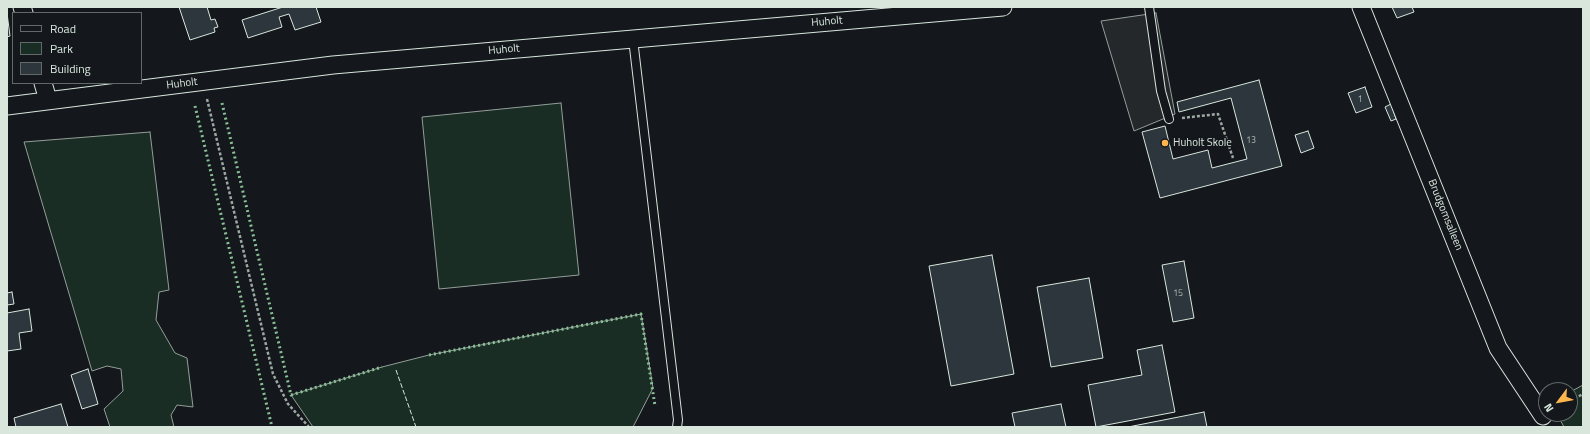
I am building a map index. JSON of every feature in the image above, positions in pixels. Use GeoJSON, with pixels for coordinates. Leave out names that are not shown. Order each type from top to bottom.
{"type":"FeatureCollection","features":[{"type":"Feature","properties":{"kind":"street","name":"Huholt"},"geometry":{"type":"LineString","coordinates":[[7,106],[333,64],[1003,7]]}},
{"type":"Feature","properties":{"kind":"street","name":"Brudgomsalleen"},"geometry":{"type":"LineString","coordinates":[[1361,7],[1498,348],[1538,408]]}},
{"type":"Feature","properties":{"kind":"street"},"geometry":{"type":"LineString","coordinates":[[43,84],[48,100]]}},
{"type":"Feature","properties":{"kind":"lane"},"geometry":{"type":"LineString","coordinates":[[1149,7],[1161,91],[1169,119]]}},
{"type":"Feature","properties":{"kind":"lane"},"geometry":{"type":"LineString","coordinates":[[633,39],[678,420],[677,427]]}},
{"type":"Feature","properties":{"kind":"path"},"geometry":{"type":"LineString","coordinates":[[203,81],[273,374],[288,404],[308,427]]}},
{"type":"Feature","properties":{"kind":"path"},"geometry":{"type":"LineString","coordinates":[[1169,119],[1218,114],[1233,158]]}},
{"type":"Feature","properties":{"kind":"green space"},"geometry":{"type":"Polygon","coordinates":[[[561,103],[579,275],[439,289],[422,117],[561,103]]]}},
{"type":"Feature","properties":{"kind":"green space"},"geometry":{"type":"Polygon","coordinates":[[[150,132],[169,290],[159,292],[156,320],[175,353],[187,358],[193,407],[177,405],[171,415],[174,427],[110,427],[104,409],[123,391],[121,369],[107,366],[92,371],[24,142],[150,132]]]}},
{"type":"Feature","properties":{"kind":"green space"},"geometry":{"type":"Polygon","coordinates":[[[641,314],[653,388],[633,427],[313,427],[291,395],[382,367],[429,355],[641,314]]]}},
{"type":"Feature","properties":{"kind":"green space"},"geometry":{"type":"Polygon","coordinates":[[[1583,385],[1583,427],[1564,427],[1561,422],[1578,422],[1578,388],[1583,385]]]}},
{"type":"Feature","properties":{"kind":"shaded area"},"geometry":{"type":"Polygon","coordinates":[[[1156,13],[1175,114],[1134,131],[1101,21],[1156,13]]]}},
{"type":"Feature","properties":{"kind":"building"},"geometry":{"type":"Polygon","coordinates":[[[179,7],[207,7],[211,20],[215,19],[218,27],[214,28],[215,32],[190,40],[179,7]]]}},
{"type":"Feature","properties":{"kind":"building"},"geometry":{"type":"Polygon","coordinates":[[[283,7],[316,7],[321,22],[295,30],[289,14],[279,17],[282,27],[248,38],[242,20],[283,7]]]}},
{"type":"Feature","properties":{"kind":"building"},"geometry":{"type":"Polygon","coordinates":[[[1392,7],[1412,7],[1414,12],[1397,18],[1392,7]]]}},
{"type":"Feature","properties":{"kind":"building"},"geometry":{"type":"Polygon","coordinates":[[[7,13],[10,36],[7,37],[7,13]]]}},
{"type":"Feature","properties":{"kind":"building"},"geometry":{"type":"Polygon","coordinates":[[[1259,80],[1282,166],[1160,198],[1142,132],[1165,126],[1173,159],[1208,150],[1212,168],[1247,159],[1231,98],[1179,112],[1177,102],[1259,80]]]}},
{"type":"Feature","properties":{"kind":"building"},"geometry":{"type":"Polygon","coordinates":[[[1365,87],[1372,107],[1356,113],[1348,93],[1365,87]]]}},
{"type":"Feature","properties":{"kind":"building"},"geometry":{"type":"Polygon","coordinates":[[[1391,104],[1396,119],[1391,121],[1385,107],[1391,104]]]}},
{"type":"Feature","properties":{"kind":"building"},"geometry":{"type":"Polygon","coordinates":[[[1308,131],[1314,148],[1301,153],[1295,135],[1308,131]]]}},
{"type":"Feature","properties":{"kind":"building"},"geometry":{"type":"Polygon","coordinates":[[[992,255],[1014,374],[951,386],[929,266],[992,255]]]}},
{"type":"Feature","properties":{"kind":"building"},"geometry":{"type":"Polygon","coordinates":[[[1184,261],[1194,318],[1173,322],[1162,265],[1184,261]]]}},
{"type":"Feature","properties":{"kind":"building"},"geometry":{"type":"Polygon","coordinates":[[[1089,278],[1103,358],[1051,367],[1037,287],[1089,278]]]}},
{"type":"Feature","properties":{"kind":"building"},"geometry":{"type":"Polygon","coordinates":[[[12,292],[14,304],[7,305],[7,293],[12,292]]]}},
{"type":"Feature","properties":{"kind":"building"},"geometry":{"type":"Polygon","coordinates":[[[29,309],[32,331],[19,333],[21,349],[7,351],[7,313],[29,309]]]}},
{"type":"Feature","properties":{"kind":"building"},"geometry":{"type":"Polygon","coordinates":[[[1162,345],[1175,412],[1096,427],[1088,385],[1142,375],[1137,350],[1162,345]]]}},
{"type":"Feature","properties":{"kind":"building"},"geometry":{"type":"Polygon","coordinates":[[[88,369],[98,404],[82,409],[71,375],[88,369]]]}},
{"type":"Feature","properties":{"kind":"building"},"geometry":{"type":"Polygon","coordinates":[[[61,404],[68,427],[16,427],[14,418],[61,404]]]}},
{"type":"Feature","properties":{"kind":"building"},"geometry":{"type":"Polygon","coordinates":[[[1061,404],[1066,427],[1015,427],[1012,413],[1061,404]]]}},
{"type":"Feature","properties":{"kind":"building"},"geometry":{"type":"Polygon","coordinates":[[[1204,412],[1207,427],[1128,427],[1204,412]]]}},
{"type":"Feature","properties":{"kind":"hedge"},"geometry":{"type":"LineString","coordinates":[[222,103],[291,395],[382,367]]}},
{"type":"Feature","properties":{"kind":"hedge"},"geometry":{"type":"LineString","coordinates":[[195,106],[272,427]]}},
{"type":"Feature","properties":{"kind":"hedge"},"geometry":{"type":"LineString","coordinates":[[429,355],[641,314],[655,406]]}},
{"type":"Feature","properties":{"kind":"fence"},"geometry":{"type":"LineString","coordinates":[[396,370],[416,427]]}},
{"type":"Feature","properties":{"kind":"place","name":"Huholt Skole"},"geometry":{"type":"Point","coordinates":[1165,143]}}]}
